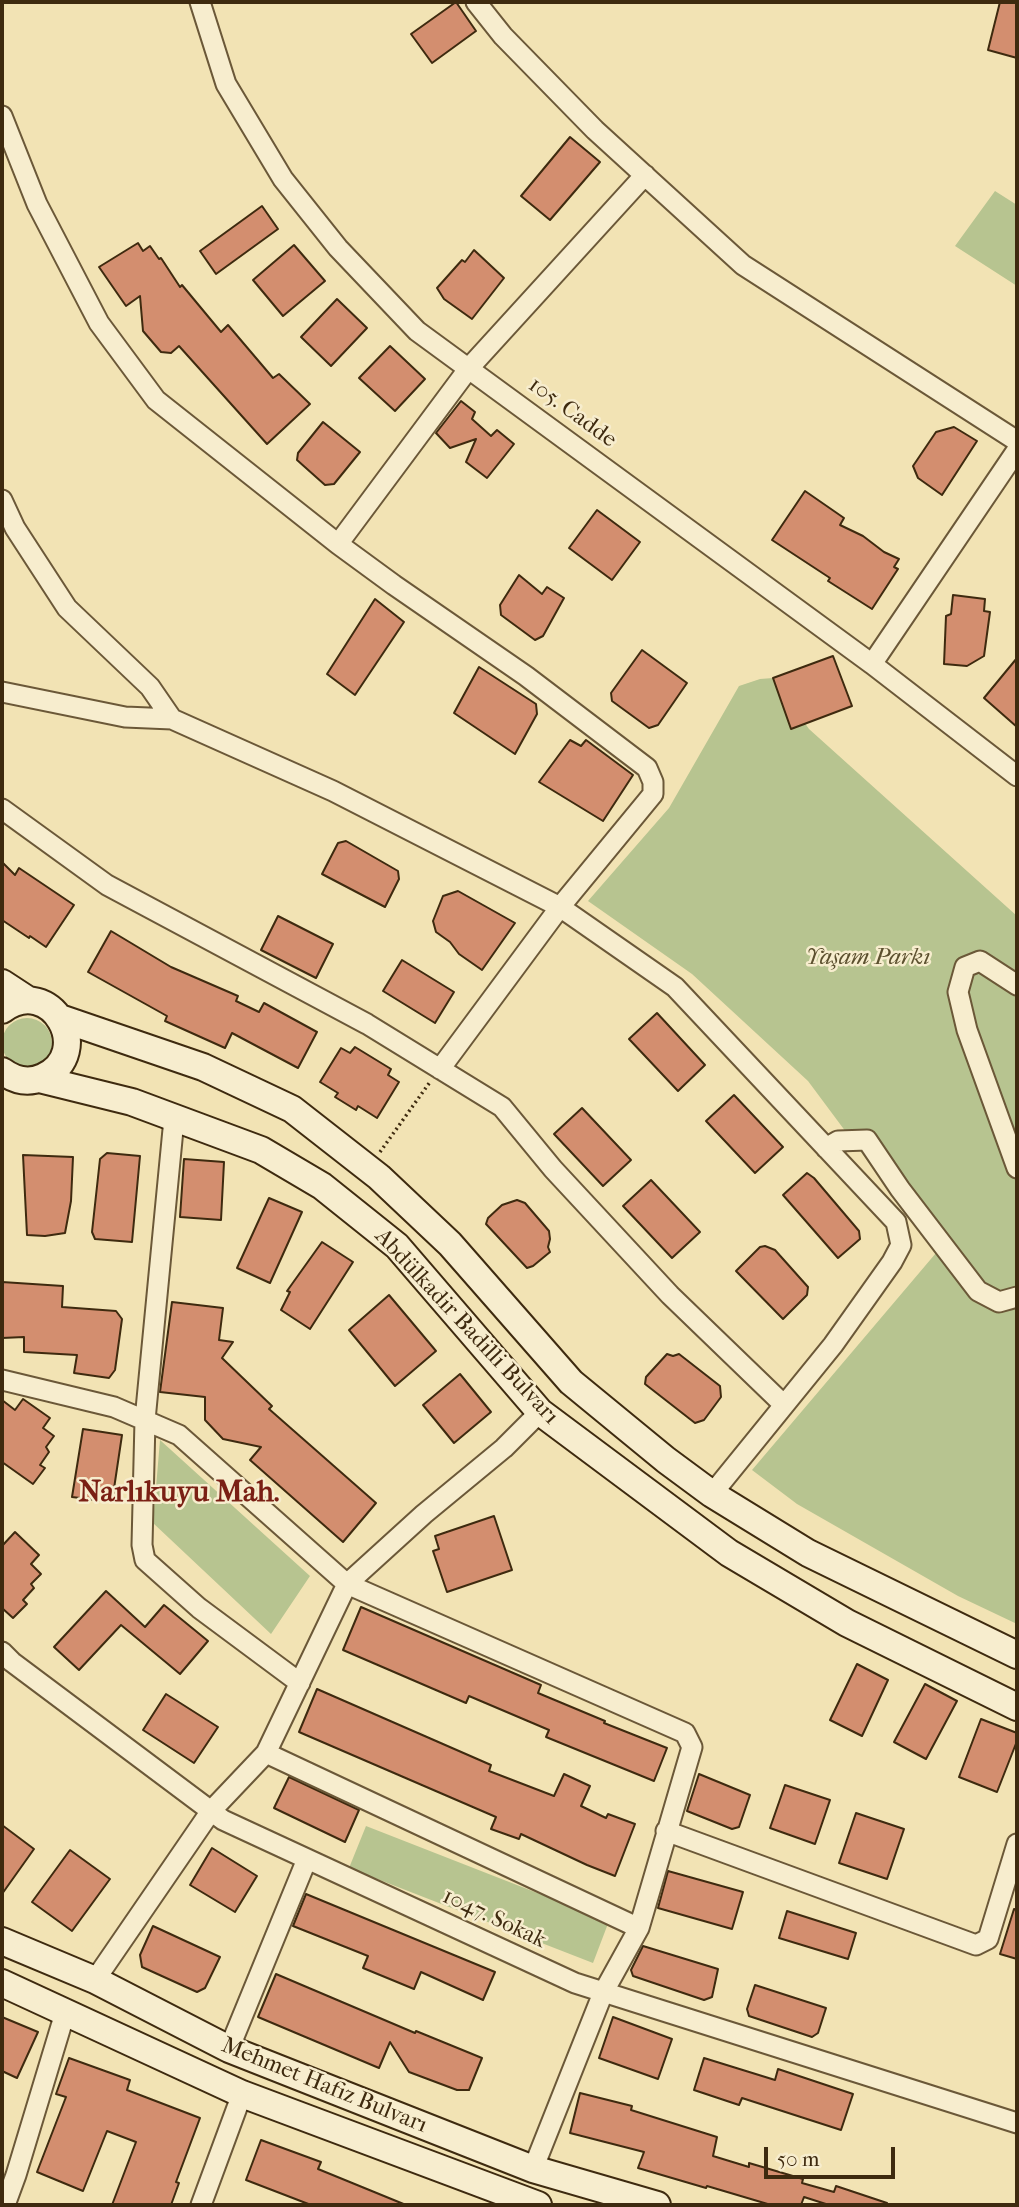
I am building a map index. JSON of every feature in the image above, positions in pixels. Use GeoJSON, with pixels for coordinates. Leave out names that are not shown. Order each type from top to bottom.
{"type":"FeatureCollection","features":[{"type":"Feature","properties":{"kind":"main road","name":"Abdülkadir Badilli Bulvarı"},"geometry":{"type":"LineString","coordinates":[[2,983],[29,1000],[52,1009],[60,1018],[203,1067],[292,1109],[368,1168],[450,1244],[570,1382],[666,1460],[712,1494],[808,1553],[1017,1655]]}},
{"type":"Feature","properties":{"kind":"main road"},"geometry":{"type":"LineString","coordinates":[[2,1010],[29,1000]]}},
{"type":"Feature","properties":{"kind":"main road"},"geometry":{"type":"LineString","coordinates":[[15,1080],[50,1074],[59,1065],[65,1054],[67,1041],[66,1029],[60,1018]]}},
{"type":"Feature","properties":{"kind":"main road","name":"Abdülkadir Badilli Bulvarı"},"geometry":{"type":"LineString","coordinates":[[15,1080],[132,1102],[261,1150],[321,1185],[397,1246],[540,1412],[729,1553],[847,1623],[1017,1707]]}},
{"type":"Feature","properties":{"kind":"main road","name":"Mehmet Hafız Bulvarı"},"geometry":{"type":"LineString","coordinates":[[2,1941],[95,1980],[229,2049],[533,2169],[657,2205]]}},
{"type":"Feature","properties":{"kind":"main road","name":"Mehmet Hafız Bulvarı"},"geometry":{"type":"LineString","coordinates":[[2,1983],[242,2094],[538,2205]]}},
{"type":"Feature","properties":{"kind":"street","name":"105. Cadde"},"geometry":{"type":"LineString","coordinates":[[200,2],[226,84],[282,179],[338,248],[417,331],[872,664],[1017,776]]}},
{"type":"Feature","properties":{"kind":"street"},"geometry":{"type":"LineString","coordinates":[[476,2],[503,36],[595,130],[743,265],[1017,440]]}},
{"type":"Feature","properties":{"kind":"street"},"geometry":{"type":"LineString","coordinates":[[2,116],[37,204],[99,323],[156,400],[338,544],[526,677],[647,768],[653,782],[653,794],[560,907],[440,1069]]}},
{"type":"Feature","properties":{"kind":"street"},"geometry":{"type":"LineString","coordinates":[[338,544],[469,368],[645,175]]}},
{"type":"Feature","properties":{"kind":"street"},"geometry":{"type":"LineString","coordinates":[[872,664],[1017,450]]}},
{"type":"Feature","properties":{"kind":"street"},"geometry":{"type":"LineString","coordinates":[[2,500],[15,528],[67,608],[150,687],[172,719]]}},
{"type":"Feature","properties":{"kind":"street"},"geometry":{"type":"LineString","coordinates":[[2,692],[125,717],[172,719],[333,791],[560,907],[675,987],[896,1222],[901,1245],[892,1262],[833,1345],[712,1494]]}},
{"type":"Feature","properties":{"kind":"street"},"geometry":{"type":"LineString","coordinates":[[2,809],[107,885],[367,1024],[502,1107],[552,1169],[670,1295],[784,1405]]}},
{"type":"Feature","properties":{"kind":"street"},"geometry":{"type":"LineString","coordinates":[[1017,985],[980,961],[965,967],[958,992],[967,1030],[1017,1168]]}},
{"type":"Feature","properties":{"kind":"street"},"geometry":{"type":"LineString","coordinates":[[174,1119],[145,1420],[142,1545],[145,1560],[199,1608],[300,1683]]}},
{"type":"Feature","properties":{"kind":"street"},"geometry":{"type":"LineString","coordinates":[[826,1148],[838,1141],[867,1140],[900,1189],[978,1291],[999,1302],[1017,1297]]}},
{"type":"Feature","properties":{"kind":"street"},"geometry":{"type":"LineString","coordinates":[[2,1380],[114,1407],[179,1435],[347,1584],[685,1733],[691,1747],[639,1928],[603,1993],[533,2169]]}},
{"type":"Feature","properties":{"kind":"street"},"geometry":{"type":"LineString","coordinates":[[95,1980],[211,1811],[266,1753],[347,1584],[424,1514],[504,1448],[540,1412]]}},
{"type":"Feature","properties":{"kind":"street","name":"1047. Sokak"},"geometry":{"type":"LineString","coordinates":[[2,1652],[211,1811],[307,1859],[575,1983],[1017,2123]]}},
{"type":"Feature","properties":{"kind":"street"},"geometry":{"type":"LineString","coordinates":[[266,1753],[639,1928]]}},
{"type":"Feature","properties":{"kind":"street"},"geometry":{"type":"LineString","coordinates":[[666,1831],[976,1945],[988,1939],[1017,1844]]}},
{"type":"Feature","properties":{"kind":"street"},"geometry":{"type":"LineString","coordinates":[[229,2049],[307,1859]]}},
{"type":"Feature","properties":{"kind":"street"},"geometry":{"type":"LineString","coordinates":[[5,2205],[9,2173],[65,2013]]}},
{"type":"Feature","properties":{"kind":"street"},"geometry":{"type":"LineString","coordinates":[[201,2205],[242,2094]]}},
{"type":"Feature","properties":{"kind":"path"},"geometry":{"type":"LineString","coordinates":[[368,1168],[440,1069]]}},
{"type":"Feature","properties":{"kind":"green space"},"geometry":{"type":"Polygon","coordinates":[[[995,191],[1017,205],[1017,286],[955,246],[995,191]]]}},
{"type":"Feature","properties":{"kind":"green space","name":"Yaşam Parkı"},"geometry":{"type":"Polygon","coordinates":[[[773,678],[809,729],[1017,916],[1017,1624],[958,1596],[797,1504],[752,1470],[936,1253],[808,1081],[692,974],[588,901],[669,808],[739,686],[773,678]]]}},
{"type":"Feature","properties":{"kind":"green space"},"geometry":{"type":"Polygon","coordinates":[[[27,1018],[45,1025],[52,1043],[45,1061],[27,1068],[9,1061],[2,1043],[9,1025],[27,1018]]]}},
{"type":"Feature","properties":{"kind":"green space"},"geometry":{"type":"Polygon","coordinates":[[[160,1440],[310,1576],[271,1634],[153,1523],[160,1440]]]}},
{"type":"Feature","properties":{"kind":"green space"},"geometry":{"type":"Polygon","coordinates":[[[366,1826],[609,1921],[593,1963],[349,1868],[366,1826]]]}},
{"type":"Feature","properties":{"kind":"building"},"geometry":{"type":"Polygon","coordinates":[[[456,2],[476,31],[432,63],[411,34],[456,2]]]}},
{"type":"Feature","properties":{"kind":"building"},"geometry":{"type":"Polygon","coordinates":[[[1000,2],[1017,2],[1017,58],[988,50],[1000,2]]]}},
{"type":"Feature","properties":{"kind":"building"},"geometry":{"type":"Polygon","coordinates":[[[570,137],[600,162],[550,220],[521,196],[570,137]]]}},
{"type":"Feature","properties":{"kind":"building"},"geometry":{"type":"Polygon","coordinates":[[[262,206],[278,229],[216,274],[200,251],[262,206]]]}},
{"type":"Feature","properties":{"kind":"building"},"geometry":{"type":"Polygon","coordinates":[[[138,243],[143,251],[150,246],[180,287],[182,285],[221,332],[228,325],[273,378],[279,374],[310,404],[267,444],[179,346],[171,353],[161,352],[143,331],[140,296],[126,306],[99,267],[138,243]]]}},
{"type":"Feature","properties":{"kind":"building"},"geometry":{"type":"Polygon","coordinates":[[[294,245],[325,281],[283,316],[253,280],[294,245]]]}},
{"type":"Feature","properties":{"kind":"building"},"geometry":{"type":"Polygon","coordinates":[[[474,250],[504,278],[472,319],[444,299],[437,288],[474,250]]]}},
{"type":"Feature","properties":{"kind":"building"},"geometry":{"type":"Polygon","coordinates":[[[337,299],[367,328],[331,366],[301,337],[337,299]]]}},
{"type":"Feature","properties":{"kind":"building"},"geometry":{"type":"Polygon","coordinates":[[[390,346],[425,379],[395,411],[359,378],[390,346]]]}},
{"type":"Feature","properties":{"kind":"building"},"geometry":{"type":"Polygon","coordinates":[[[461,401],[475,412],[472,419],[491,436],[497,430],[514,444],[487,478],[466,462],[476,439],[450,448],[436,433],[461,401]]]}},
{"type":"Feature","properties":{"kind":"building"},"geometry":{"type":"Polygon","coordinates":[[[323,422],[360,452],[334,484],[325,485],[297,460],[298,453],[323,422]]]}},
{"type":"Feature","properties":{"kind":"building"},"geometry":{"type":"Polygon","coordinates":[[[954,427],[977,441],[942,495],[918,478],[913,466],[936,432],[954,427]]]}},
{"type":"Feature","properties":{"kind":"building"},"geometry":{"type":"Polygon","coordinates":[[[805,491],[844,518],[840,525],[899,559],[894,567],[898,569],[872,609],[772,540],[805,491]]]}},
{"type":"Feature","properties":{"kind":"building"},"geometry":{"type":"Polygon","coordinates":[[[597,510],[640,542],[612,580],[569,548],[597,510]]]}},
{"type":"Feature","properties":{"kind":"building"},"geometry":{"type":"Polygon","coordinates":[[[519,575],[542,594],[547,587],[564,598],[543,636],[535,640],[501,615],[500,605],[519,575]]]}},
{"type":"Feature","properties":{"kind":"building"},"geometry":{"type":"Polygon","coordinates":[[[953,595],[985,599],[984,611],[990,612],[984,656],[967,666],[944,664],[946,616],[951,614],[953,595]]]}},
{"type":"Feature","properties":{"kind":"building"},"geometry":{"type":"Polygon","coordinates":[[[375,599],[404,622],[355,695],[327,674],[375,599]]]}},
{"type":"Feature","properties":{"kind":"building"},"geometry":{"type":"Polygon","coordinates":[[[642,650],[687,683],[658,725],[649,728],[612,701],[611,693],[642,650]]]}},
{"type":"Feature","properties":{"kind":"building"},"geometry":{"type":"Polygon","coordinates":[[[833,656],[852,706],[791,729],[773,678],[833,656]]]}},
{"type":"Feature","properties":{"kind":"building"},"geometry":{"type":"Polygon","coordinates":[[[1017,658],[1017,727],[984,698],[1017,658]]]}},
{"type":"Feature","properties":{"kind":"building"},"geometry":{"type":"Polygon","coordinates":[[[479,667],[536,704],[537,714],[515,754],[454,713],[479,667]]]}},
{"type":"Feature","properties":{"kind":"building"},"geometry":{"type":"Polygon","coordinates":[[[570,740],[581,746],[586,740],[633,775],[603,821],[539,782],[570,740]]]}},
{"type":"Feature","properties":{"kind":"building"},"geometry":{"type":"Polygon","coordinates":[[[346,841],[398,871],[399,879],[385,907],[322,874],[338,843],[346,841]]]}},
{"type":"Feature","properties":{"kind":"building"},"geometry":{"type":"Polygon","coordinates":[[[2,862],[15,875],[19,868],[74,905],[46,947],[2,920],[2,862]]]}},
{"type":"Feature","properties":{"kind":"building"},"geometry":{"type":"Polygon","coordinates":[[[458,891],[515,923],[482,970],[459,954],[450,942],[436,932],[433,921],[443,896],[458,891]]]}},
{"type":"Feature","properties":{"kind":"building"},"geometry":{"type":"Polygon","coordinates":[[[278,916],[333,944],[316,978],[261,950],[278,916]]]}},
{"type":"Feature","properties":{"kind":"building"},"geometry":{"type":"Polygon","coordinates":[[[111,931],[171,967],[238,996],[236,1001],[259,1012],[264,1003],[317,1032],[298,1068],[232,1033],[225,1048],[165,1021],[167,1016],[88,972],[111,931]]]}},
{"type":"Feature","properties":{"kind":"building"},"geometry":{"type":"Polygon","coordinates":[[[402,960],[454,992],[435,1023],[383,991],[402,960]]]}},
{"type":"Feature","properties":{"kind":"building"},"geometry":{"type":"Polygon","coordinates":[[[657,1013],[705,1065],[678,1091],[629,1039],[657,1013]]]}},
{"type":"Feature","properties":{"kind":"building"},"geometry":{"type":"Polygon","coordinates":[[[355,1047],[391,1069],[388,1075],[399,1082],[377,1118],[358,1106],[356,1110],[335,1097],[338,1093],[320,1082],[341,1048],[350,1053],[355,1047]]]}},
{"type":"Feature","properties":{"kind":"building"},"geometry":{"type":"Polygon","coordinates":[[[734,1095],[783,1147],[755,1173],[706,1121],[734,1095]]]}},
{"type":"Feature","properties":{"kind":"building"},"geometry":{"type":"Polygon","coordinates":[[[582,1108],[631,1160],[603,1186],[554,1134],[582,1108]]]}},
{"type":"Feature","properties":{"kind":"building"},"geometry":{"type":"Polygon","coordinates":[[[107,1153],[140,1156],[132,1242],[95,1239],[92,1232],[100,1159],[107,1153]]]}},
{"type":"Feature","properties":{"kind":"building"},"geometry":{"type":"Polygon","coordinates":[[[23,1155],[73,1157],[71,1201],[65,1233],[27,1235],[23,1155]]]}},
{"type":"Feature","properties":{"kind":"building"},"geometry":{"type":"Polygon","coordinates":[[[184,1159],[224,1162],[221,1220],[180,1217],[184,1159]]]}},
{"type":"Feature","properties":{"kind":"building"},"geometry":{"type":"Polygon","coordinates":[[[807,1173],[859,1231],[860,1239],[838,1258],[783,1195],[807,1173]]]}},
{"type":"Feature","properties":{"kind":"building"},"geometry":{"type":"Polygon","coordinates":[[[651,1180],[700,1232],[672,1258],[623,1206],[651,1180]]]}},
{"type":"Feature","properties":{"kind":"building"},"geometry":{"type":"Polygon","coordinates":[[[269,1198],[302,1212],[270,1283],[237,1268],[269,1198]]]}},
{"type":"Feature","properties":{"kind":"building"},"geometry":{"type":"Polygon","coordinates":[[[517,1200],[525,1203],[549,1231],[550,1252],[527,1268],[486,1224],[488,1218],[502,1205],[517,1200]]]}},
{"type":"Feature","properties":{"kind":"building"},"geometry":{"type":"Polygon","coordinates":[[[322,1242],[353,1262],[310,1329],[281,1310],[290,1292],[287,1291],[322,1242]]]}},
{"type":"Feature","properties":{"kind":"building"},"geometry":{"type":"Polygon","coordinates":[[[760,1247],[775,1250],[808,1287],[807,1295],[783,1319],[736,1271],[760,1247]]]}},
{"type":"Feature","properties":{"kind":"building"},"geometry":{"type":"Polygon","coordinates":[[[2,1282],[63,1286],[62,1307],[116,1311],[122,1319],[115,1370],[109,1378],[74,1373],[77,1355],[24,1352],[24,1337],[2,1338],[2,1282]]]}},
{"type":"Feature","properties":{"kind":"building"},"geometry":{"type":"Polygon","coordinates":[[[389,1295],[436,1351],[395,1386],[349,1330],[389,1295]]]}},
{"type":"Feature","properties":{"kind":"building"},"geometry":{"type":"Polygon","coordinates":[[[172,1302],[223,1308],[219,1340],[233,1342],[222,1358],[272,1406],[269,1409],[376,1503],[343,1542],[250,1460],[261,1447],[223,1439],[205,1420],[205,1397],[160,1392],[172,1302]]]}},
{"type":"Feature","properties":{"kind":"building"},"geometry":{"type":"Polygon","coordinates":[[[667,1354],[679,1354],[720,1386],[721,1397],[704,1420],[695,1423],[645,1384],[646,1377],[667,1354]]]}},
{"type":"Feature","properties":{"kind":"building"},"geometry":{"type":"Polygon","coordinates":[[[460,1374],[491,1412],[454,1443],[423,1405],[460,1374]]]}},
{"type":"Feature","properties":{"kind":"building"},"geometry":{"type":"Polygon","coordinates":[[[23,1399],[50,1418],[43,1428],[54,1436],[46,1447],[49,1452],[40,1465],[45,1468],[33,1484],[2,1462],[2,1400],[15,1410],[23,1399]]]}},
{"type":"Feature","properties":{"kind":"building"},"geometry":{"type":"Polygon","coordinates":[[[83,1429],[122,1435],[112,1502],[72,1497],[83,1429]]]}},
{"type":"Feature","properties":{"kind":"building"},"geometry":{"type":"Polygon","coordinates":[[[494,1516],[512,1570],[447,1592],[433,1551],[439,1549],[435,1536],[494,1516]]]}},
{"type":"Feature","properties":{"kind":"building"},"geometry":{"type":"Polygon","coordinates":[[[15,1532],[39,1555],[31,1564],[41,1574],[31,1584],[34,1588],[23,1600],[27,1604],[13,1618],[2,1608],[2,1546],[15,1532]]]}},
{"type":"Feature","properties":{"kind":"building"},"geometry":{"type":"Polygon","coordinates":[[[106,1591],[145,1627],[164,1605],[208,1641],[180,1674],[121,1625],[79,1670],[54,1647],[106,1591]]]}},
{"type":"Feature","properties":{"kind":"building"},"geometry":{"type":"Polygon","coordinates":[[[361,1607],[541,1685],[538,1693],[667,1748],[654,1781],[546,1737],[549,1730],[469,1696],[466,1703],[343,1650],[361,1607]]]}},
{"type":"Feature","properties":{"kind":"building"},"geometry":{"type":"Polygon","coordinates":[[[857,1664],[888,1680],[862,1736],[830,1720],[857,1664]]]}},
{"type":"Feature","properties":{"kind":"building"},"geometry":{"type":"Polygon","coordinates":[[[925,1684],[957,1701],[926,1759],[894,1742],[925,1684]]]}},
{"type":"Feature","properties":{"kind":"building"},"geometry":{"type":"Polygon","coordinates":[[[317,1689],[491,1765],[489,1771],[554,1796],[564,1774],[590,1786],[581,1806],[606,1818],[608,1814],[635,1824],[615,1876],[521,1834],[519,1839],[491,1829],[496,1817],[299,1732],[317,1689]]]}},
{"type":"Feature","properties":{"kind":"building"},"geometry":{"type":"Polygon","coordinates":[[[166,1694],[218,1727],[194,1763],[143,1730],[166,1694]]]}},
{"type":"Feature","properties":{"kind":"building"},"geometry":{"type":"Polygon","coordinates":[[[981,1719],[1017,1733],[1017,1741],[997,1792],[959,1777],[981,1719]]]}},
{"type":"Feature","properties":{"kind":"building"},"geometry":{"type":"Polygon","coordinates":[[[699,1774],[750,1795],[739,1827],[732,1829],[687,1811],[699,1774]]]}},
{"type":"Feature","properties":{"kind":"building"},"geometry":{"type":"Polygon","coordinates":[[[289,1777],[359,1810],[345,1842],[274,1808],[289,1777]]]}},
{"type":"Feature","properties":{"kind":"building"},"geometry":{"type":"Polygon","coordinates":[[[785,1785],[830,1800],[815,1844],[770,1828],[785,1785]]]}},
{"type":"Feature","properties":{"kind":"building"},"geometry":{"type":"Polygon","coordinates":[[[856,1813],[904,1829],[887,1879],[839,1863],[856,1813]]]}},
{"type":"Feature","properties":{"kind":"building"},"geometry":{"type":"Polygon","coordinates":[[[2,1825],[34,1849],[2,1894],[2,1825]]]}},
{"type":"Feature","properties":{"kind":"building"},"geometry":{"type":"Polygon","coordinates":[[[212,1848],[257,1876],[235,1912],[190,1885],[212,1848]]]}},
{"type":"Feature","properties":{"kind":"building"},"geometry":{"type":"Polygon","coordinates":[[[70,1850],[110,1879],[72,1931],[32,1902],[70,1850]]]}},
{"type":"Feature","properties":{"kind":"building"},"geometry":{"type":"Polygon","coordinates":[[[668,1871],[743,1892],[732,1929],[658,1908],[668,1871]]]}},
{"type":"Feature","properties":{"kind":"building"},"geometry":{"type":"Polygon","coordinates":[[[306,1894],[495,1972],[483,2000],[421,1972],[414,1989],[363,1968],[368,1956],[293,1926],[306,1894]]]}},
{"type":"Feature","properties":{"kind":"building"},"geometry":{"type":"Polygon","coordinates":[[[1014,1909],[1017,1910],[1017,1959],[1000,1954],[1014,1909]]]}},
{"type":"Feature","properties":{"kind":"building"},"geometry":{"type":"Polygon","coordinates":[[[787,1911],[856,1933],[848,1959],[779,1938],[787,1911]]]}},
{"type":"Feature","properties":{"kind":"building"},"geometry":{"type":"Polygon","coordinates":[[[153,1926],[220,1957],[205,1988],[197,1992],[142,1967],[140,1955],[153,1926]]]}},
{"type":"Feature","properties":{"kind":"building"},"geometry":{"type":"Polygon","coordinates":[[[643,1946],[718,1969],[712,1997],[704,2000],[633,1976],[631,1970],[643,1946]]]}},
{"type":"Feature","properties":{"kind":"building"},"geometry":{"type":"Polygon","coordinates":[[[276,1974],[415,2033],[416,2031],[482,2058],[469,2090],[457,2090],[409,2072],[390,2042],[379,2068],[258,2017],[276,1974]]]}},
{"type":"Feature","properties":{"kind":"building"},"geometry":{"type":"Polygon","coordinates":[[[755,1985],[826,2008],[818,2033],[812,2037],[749,2016],[747,2009],[755,1985]]]}},
{"type":"Feature","properties":{"kind":"building"},"geometry":{"type":"Polygon","coordinates":[[[2,2017],[38,2032],[17,2078],[2,2071],[2,2017]]]}},
{"type":"Feature","properties":{"kind":"building"},"geometry":{"type":"Polygon","coordinates":[[[613,2017],[672,2039],[658,2079],[599,2058],[613,2017]]]}},
{"type":"Feature","properties":{"kind":"building"},"geometry":{"type":"Polygon","coordinates":[[[69,2058],[130,2080],[127,2090],[200,2118],[176,2182],[179,2183],[171,2205],[112,2205],[136,2142],[107,2131],[83,2191],[37,2172],[66,2097],[56,2094],[69,2058]]]}},
{"type":"Feature","properties":{"kind":"building"},"geometry":{"type":"Polygon","coordinates":[[[704,2058],[775,2080],[778,2069],[853,2094],[841,2130],[742,2098],[739,2105],[694,2090],[704,2058]]]}},
{"type":"Feature","properties":{"kind":"building"},"geometry":{"type":"Polygon","coordinates":[[[580,2093],[632,2106],[631,2110],[717,2137],[713,2156],[749,2167],[749,2163],[803,2179],[802,2183],[834,2192],[836,2186],[887,2205],[829,2205],[804,2197],[801,2205],[771,2205],[638,2168],[644,2152],[570,2133],[580,2093]]]}},
{"type":"Feature","properties":{"kind":"building"},"geometry":{"type":"Polygon","coordinates":[[[261,2140],[321,2162],[318,2169],[406,2205],[311,2205],[246,2180],[261,2140]]]}},
{"type":"Feature","properties":{"kind":"district","name":"Narlıkuyu Mah."},"geometry":{"type":"Point","coordinates":[179,1494]}}]}
